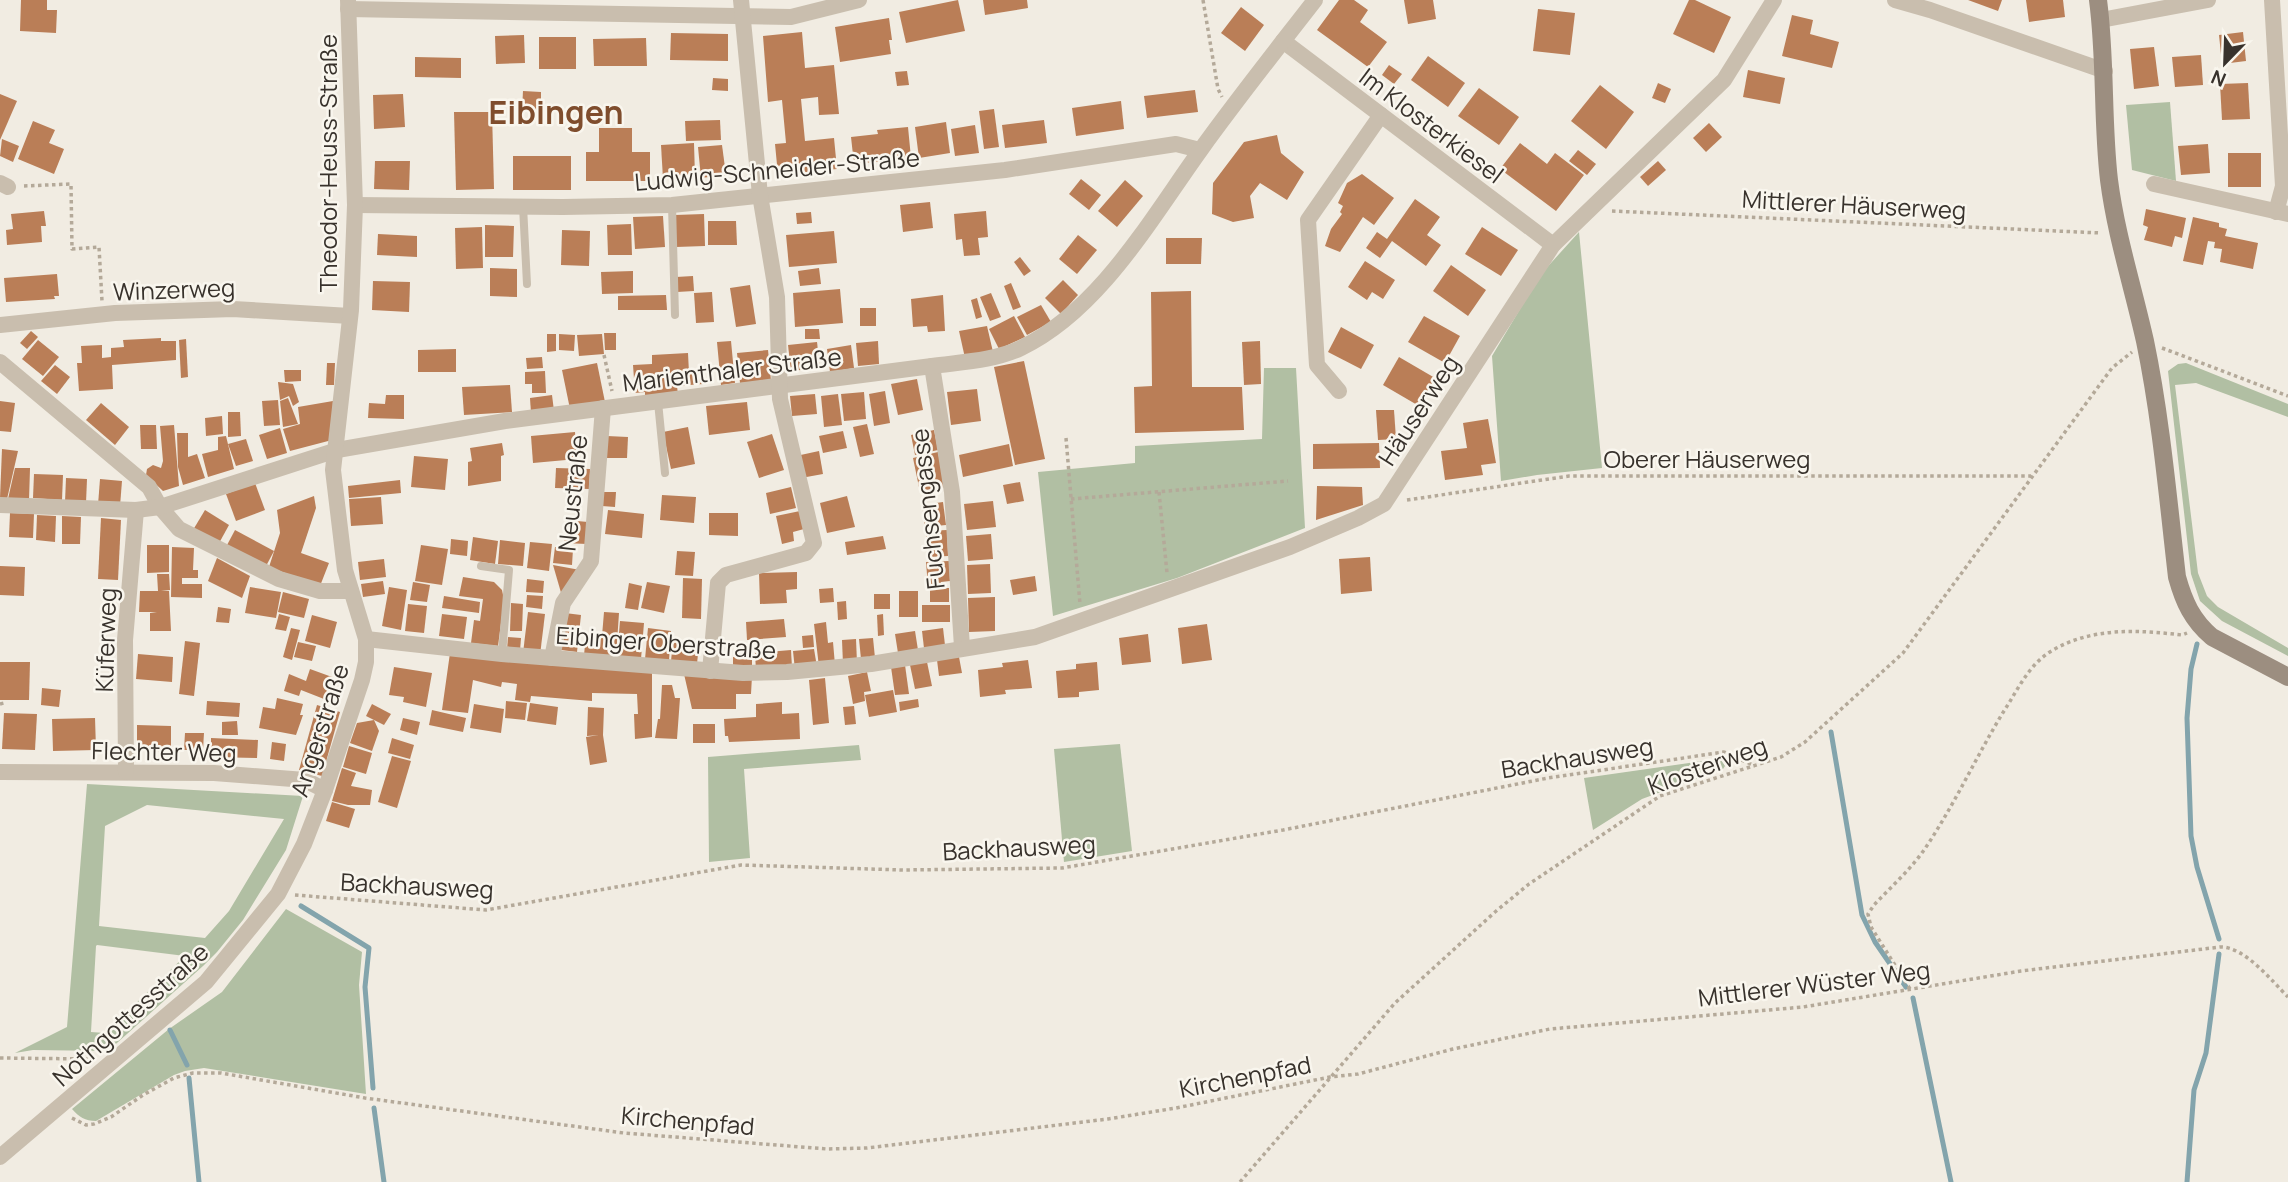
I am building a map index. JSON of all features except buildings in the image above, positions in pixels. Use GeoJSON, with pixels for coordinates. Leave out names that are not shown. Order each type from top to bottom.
{"type":"FeatureCollection","features":[{"type":"Feature","properties":{"kind":"main road"},"geometry":{"type":"LineString","coordinates":[[2098,0],[2105,71],[2109,177],[2117,233],[2145,341],[2176,577],[2184,602],[2202,628],[2212,637],[2288,677]]}},
{"type":"Feature","properties":{"kind":"street"},"geometry":{"type":"LineString","coordinates":[[348,5],[741,8],[791,18],[859,0]]}},
{"type":"Feature","properties":{"kind":"street","name":"Marienthaler Straße"},"geometry":{"type":"LineString","coordinates":[[0,505],[136,510],[160,507],[337,450],[505,421],[932,366],[1002,355],[1021,348],[1068,316],[1104,279],[1156,216],[1200,150],[1315,0]]}},
{"type":"Feature","properties":{"kind":"street","name":"Häuserweg"},"geometry":{"type":"LineString","coordinates":[[962,647],[1035,636],[1290,547],[1358,518],[1384,503],[1553,245],[1724,80],[1774,0]]}},
{"type":"Feature","properties":{"kind":"street"},"geometry":{"type":"LineString","coordinates":[[1895,0],[2105,71]]}},
{"type":"Feature","properties":{"kind":"street"},"geometry":{"type":"LineString","coordinates":[[2101,20],[2208,0]]}},
{"type":"Feature","properties":{"kind":"street"},"geometry":{"type":"LineString","coordinates":[[2154,184],[2282,213],[2283,186],[2272,0]]}},
{"type":"Feature","properties":{"kind":"street","name":"Theodor-Heuss-Straße"},"geometry":{"type":"LineString","coordinates":[[337,450],[350,316],[355,205],[348,5]]}},
{"type":"Feature","properties":{"kind":"street"},"geometry":{"type":"LineString","coordinates":[[710,671],[718,583],[726,575],[806,553],[814,543],[780,400],[777,297],[760,195],[741,8]]}},
{"type":"Feature","properties":{"kind":"street","name":"Im Klosterkiesel"},"geometry":{"type":"LineString","coordinates":[[1283,41],[1553,245]]}},
{"type":"Feature","properties":{"kind":"street"},"geometry":{"type":"LineString","coordinates":[[1339,391],[1317,365],[1308,220],[1381,115]]}},
{"type":"Feature","properties":{"kind":"street","name":"Ludwig-Schneider-Straße"},"geometry":{"type":"LineString","coordinates":[[355,205],[672,205],[1005,170],[1176,144],[1200,150]]}},
{"type":"Feature","properties":{"kind":"street","name":"Winzerweg"},"geometry":{"type":"LineString","coordinates":[[0,325],[103,314],[233,309],[350,316]]}},
{"type":"Feature","properties":{"kind":"street"},"geometry":{"type":"LineString","coordinates":[[0,362],[149,487],[160,507],[179,529],[279,579],[320,591],[351,591]]}},
{"type":"Feature","properties":{"kind":"street","name":"Fuchsengasse"},"geometry":{"type":"LineString","coordinates":[[932,366],[952,492],[962,647]]}},
{"type":"Feature","properties":{"kind":"street","name":"Neustraße"},"geometry":{"type":"LineString","coordinates":[[552,658],[563,603],[590,561],[609,408]]}},
{"type":"Feature","properties":{"kind":"street","name":"Angerstraße"},"geometry":{"type":"LineString","coordinates":[[278,894],[304,844],[325,790],[366,662],[366,639],[351,591],[341,543],[333,470],[337,450]]}},
{"type":"Feature","properties":{"kind":"street","name":"Küferweg"},"geometry":{"type":"LineString","coordinates":[[126,772],[125,640],[136,510]]}},
{"type":"Feature","properties":{"kind":"street","name":"Eibinger Oberstraße"},"geometry":{"type":"LineString","coordinates":[[366,639],[502,654],[743,674],[871,664],[962,647]]}},
{"type":"Feature","properties":{"kind":"street","name":"Flechter Weg"},"geometry":{"type":"LineString","coordinates":[[0,772],[214,773],[305,780],[325,790]]}},
{"type":"Feature","properties":{"kind":"street","name":"Nothgottesstraße"},"geometry":{"type":"LineString","coordinates":[[0,1157],[206,982],[278,894]]}},
{"type":"Feature","properties":{"kind":"lane"},"geometry":{"type":"LineString","coordinates":[[672,205],[675,314]]}},
{"type":"Feature","properties":{"kind":"lane"},"geometry":{"type":"LineString","coordinates":[[523,206],[527,284]]}},
{"type":"Feature","properties":{"kind":"lane"},"geometry":{"type":"LineString","coordinates":[[658,402],[665,473]]}},
{"type":"Feature","properties":{"kind":"lane"},"geometry":{"type":"LineString","coordinates":[[481,566],[509,570],[502,654]]}},
{"type":"Feature","properties":{"kind":"path"},"geometry":{"type":"LineString","coordinates":[[1203,0],[1218,89],[1229,111]]}},
{"type":"Feature","properties":{"kind":"path"},"geometry":{"type":"LineString","coordinates":[[4,185],[71,184],[72,249],[99,247],[103,314]]}},
{"type":"Feature","properties":{"kind":"path","name":"Mittlerer Häuserweg"},"geometry":{"type":"LineString","coordinates":[[1590,209],[2117,233]]}},
{"type":"Feature","properties":{"kind":"path"},"geometry":{"type":"LineString","coordinates":[[2145,341],[2288,396]]}},
{"type":"Feature","properties":{"kind":"path","name":"Klosterweg"},"geometry":{"type":"LineString","coordinates":[[1240,1182],[1395,1003],[1529,884],[1660,796],[1782,757],[1805,742],[1903,653],[2112,368],[2145,341]]}},
{"type":"Feature","properties":{"kind":"path"},"geometry":{"type":"LineString","coordinates":[[604,355],[609,408]]}},
{"type":"Feature","properties":{"kind":"path"},"geometry":{"type":"LineString","coordinates":[[1066,438],[1081,620]]}},
{"type":"Feature","properties":{"kind":"path","name":"Oberer Häuserweg"},"geometry":{"type":"LineString","coordinates":[[1384,503],[1569,476],[2031,476]]}},
{"type":"Feature","properties":{"kind":"path"},"geometry":{"type":"LineString","coordinates":[[1071,499],[1288,481]]}},
{"type":"Feature","properties":{"kind":"path"},"geometry":{"type":"LineString","coordinates":[[1159,492],[1169,589]]}},
{"type":"Feature","properties":{"kind":"path"},"geometry":{"type":"LineString","coordinates":[[1911,989],[1871,927],[1868,914],[1923,852],[2030,669],[2051,651],[2081,638],[2117,631],[2182,635],[2202,628]]}},
{"type":"Feature","properties":{"kind":"path","name":"Backhausweg"},"geometry":{"type":"LineString","coordinates":[[278,894],[485,910],[741,864],[902,870],[1062,868],[1283,830],[1548,778],[1724,752],[1755,766]]}},
{"type":"Feature","properties":{"kind":"path","name":"Mittlerer Wüster Weg"},"geometry":{"type":"LineString","coordinates":[[1331,1077],[1358,1074],[1453,1049],[1550,1029],[1803,1007],[2021,971],[2227,947],[2258,967],[2288,997]]}},
{"type":"Feature","properties":{"kind":"path"},"geometry":{"type":"LineString","coordinates":[[0,1058],[78,1057],[111,1060]]}},
{"type":"Feature","properties":{"kind":"path","name":"Kirchenpfad"},"geometry":{"type":"LineString","coordinates":[[61,1107],[78,1122],[94,1124],[111,1118],[143,1095],[174,1078],[193,1073],[221,1073],[365,1098],[624,1133],[850,1149],[1108,1119],[1331,1077]]}},
{"type":"Feature","properties":{"kind":"green space"},"geometry":{"type":"Polygon","coordinates":[[[2170,102],[2176,181],[2132,170],[2126,105],[2170,102]]]}},
{"type":"Feature","properties":{"kind":"green space"},"geometry":{"type":"Polygon","coordinates":[[[1579,232],[1602,468],[1501,481],[1492,356],[1541,274],[1579,232]]]}},
{"type":"Feature","properties":{"kind":"green space"},"geometry":{"type":"Polygon","coordinates":[[[2186,363],[2288,404],[2288,417],[2196,383],[2175,385],[2198,573],[2207,596],[2218,607],[2288,648],[2288,656],[2222,621],[2200,601],[2191,574],[2168,371],[2178,364],[2186,363]]]}},
{"type":"Feature","properties":{"kind":"green space"},"geometry":{"type":"Polygon","coordinates":[[[1264,368],[1296,368],[1305,528],[1177,578],[1053,616],[1038,472],[1135,463],[1135,446],[1262,439],[1264,368]]]}},
{"type":"Feature","properties":{"kind":"green space"},"geometry":{"type":"Polygon","coordinates":[[[1120,744],[1132,851],[1064,862],[1054,749],[1120,744]]]}},
{"type":"Feature","properties":{"kind":"green space"},"geometry":{"type":"Polygon","coordinates":[[[859,745],[861,760],[744,769],[750,858],[709,862],[708,757],[859,745]]]}},
{"type":"Feature","properties":{"kind":"green space"},"geometry":{"type":"Polygon","coordinates":[[[1710,760],[1722,761],[1725,766],[1642,799],[1593,830],[1584,778],[1710,760]]]}},
{"type":"Feature","properties":{"kind":"green space"},"geometry":{"type":"Polygon","coordinates":[[[87,784],[303,796],[286,850],[243,920],[203,966],[108,1051],[33,1050],[15,1053],[67,1027],[87,784]],[[147,805],[105,826],[99,926],[205,938],[229,911],[284,819],[147,805]],[[97,945],[91,1032],[105,1033],[185,956],[97,945]]]}},
{"type":"Feature","properties":{"kind":"green space"},"geometry":{"type":"Polygon","coordinates":[[[286,909],[362,952],[359,985],[366,1094],[204,1068],[174,1075],[96,1121],[85,1119],[72,1109],[169,1029],[222,992],[286,909]]]}},
{"type":"Feature","properties":{"kind":"waterway"},"geometry":{"type":"LineString","coordinates":[[2197,644],[2191,669],[2187,718],[2191,836],[2197,867],[2219,939]]}},
{"type":"Feature","properties":{"kind":"waterway"},"geometry":{"type":"LineString","coordinates":[[1831,732],[1862,915],[1875,942],[1906,987]]}},
{"type":"Feature","properties":{"kind":"waterway"},"geometry":{"type":"LineString","coordinates":[[301,906],[369,948],[365,987],[373,1088]]}},
{"type":"Feature","properties":{"kind":"waterway"},"geometry":{"type":"LineString","coordinates":[[2187,1182],[2194,1090],[2206,1053],[2219,954]]}},
{"type":"Feature","properties":{"kind":"waterway"},"geometry":{"type":"LineString","coordinates":[[1913,998],[1951,1182]]}},
{"type":"Feature","properties":{"kind":"waterway"},"geometry":{"type":"LineString","coordinates":[[170,1030],[187,1065]]}},
{"type":"Feature","properties":{"kind":"waterway"},"geometry":{"type":"LineString","coordinates":[[189,1078],[199,1182]]}},
{"type":"Feature","properties":{"kind":"waterway"},"geometry":{"type":"LineString","coordinates":[[374,1108],[384,1182]]}},
{"type":"Feature","properties":{"kind":"district","name":"Eibingen"},"geometry":{"type":"Point","coordinates":[556,112]}}]}
